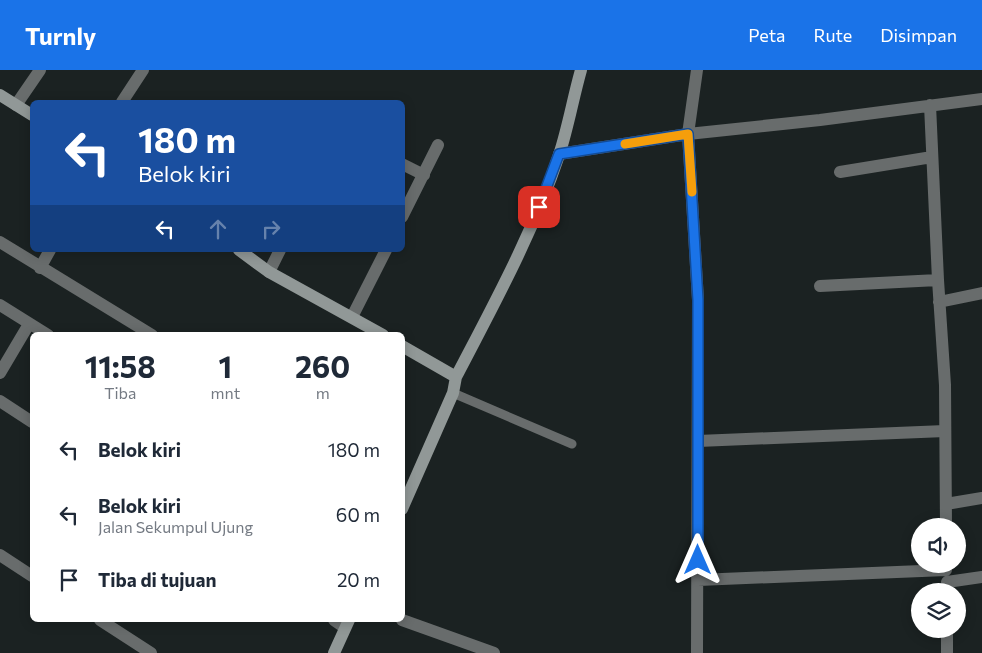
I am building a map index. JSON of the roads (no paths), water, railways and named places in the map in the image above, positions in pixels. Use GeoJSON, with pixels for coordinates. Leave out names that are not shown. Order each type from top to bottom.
{"type":"FeatureCollection","features":[{"type":"Feature","properties":{"kind":"main road"},"geometry":{"type":"LineString","coordinates":[[405,496],[453,393],[456,377],[514,267],[533,224],[559,154],[580,70]]}},
{"type":"Feature","properties":{"kind":"main road"},"geometry":{"type":"LineString","coordinates":[[0,95],[30,114]]}},
{"type":"Feature","properties":{"kind":"main road"},"geometry":{"type":"LineString","coordinates":[[242,252],[269,272],[378,332]]}},
{"type":"Feature","properties":{"kind":"main road"},"geometry":{"type":"LineString","coordinates":[[405,348],[456,377]]}},
{"type":"Feature","properties":{"kind":"main road"},"geometry":{"type":"LineString","coordinates":[[334,653],[342,622]]}},
{"type":"Feature","properties":{"kind":"street"},"geometry":{"type":"LineString","coordinates":[[16,105],[40,70]]}},
{"type":"Feature","properties":{"kind":"street"},"geometry":{"type":"LineString","coordinates":[[123,100],[143,70]]}},
{"type":"Feature","properties":{"kind":"street"},"geometry":{"type":"LineString","coordinates":[[697,70],[688,134],[698,300],[697,653]]}},
{"type":"Feature","properties":{"kind":"street"},"geometry":{"type":"LineString","coordinates":[[559,154],[688,134],[820,120],[982,99]]}},
{"type":"Feature","properties":{"kind":"street"},"geometry":{"type":"LineString","coordinates":[[930,105],[939,302],[945,385],[946,518]]}},
{"type":"Feature","properties":{"kind":"street"},"geometry":{"type":"LineString","coordinates":[[405,211],[438,144]]}},
{"type":"Feature","properties":{"kind":"street"},"geometry":{"type":"LineString","coordinates":[[840,172],[932,158]]}},
{"type":"Feature","properties":{"kind":"street"},"geometry":{"type":"LineString","coordinates":[[405,166],[424,175]]}},
{"type":"Feature","properties":{"kind":"street"},"geometry":{"type":"LineString","coordinates":[[0,242],[147,332]]}},
{"type":"Feature","properties":{"kind":"street"},"geometry":{"type":"LineString","coordinates":[[40,268],[49,252]]}},
{"type":"Feature","properties":{"kind":"street"},"geometry":{"type":"LineString","coordinates":[[269,272],[279,252]]}},
{"type":"Feature","properties":{"kind":"street"},"geometry":{"type":"LineString","coordinates":[[352,317],[385,252]]}},
{"type":"Feature","properties":{"kind":"street"},"geometry":{"type":"LineString","coordinates":[[820,286],[938,280]]}},
{"type":"Feature","properties":{"kind":"street"},"geometry":{"type":"LineString","coordinates":[[939,302],[982,293]]}},
{"type":"Feature","properties":{"kind":"street"},"geometry":{"type":"LineString","coordinates":[[0,305],[43,332]]}},
{"type":"Feature","properties":{"kind":"street"},"geometry":{"type":"LineString","coordinates":[[0,373],[29,324]]}},
{"type":"Feature","properties":{"kind":"street"},"geometry":{"type":"LineString","coordinates":[[0,401],[30,421]]}},
{"type":"Feature","properties":{"kind":"street"},"geometry":{"type":"LineString","coordinates":[[698,441],[945,431]]}},
{"type":"Feature","properties":{"kind":"street"},"geometry":{"type":"LineString","coordinates":[[946,504],[982,498]]}},
{"type":"Feature","properties":{"kind":"street"},"geometry":{"type":"LineString","coordinates":[[0,555],[30,575]]}},
{"type":"Feature","properties":{"kind":"street"},"geometry":{"type":"LineString","coordinates":[[698,580],[982,577]]}},
{"type":"Feature","properties":{"kind":"street"},"geometry":{"type":"LineString","coordinates":[[405,621],[494,653]]}},
{"type":"Feature","properties":{"kind":"street"},"geometry":{"type":"LineString","coordinates":[[103,622],[151,653]]}},
{"type":"Feature","properties":{"kind":"street"},"geometry":{"type":"LineString","coordinates":[[947,638],[947,653]]}},
{"type":"Feature","properties":{"kind":"lane"},"geometry":{"type":"LineString","coordinates":[[453,393],[572,444]]}}]}
